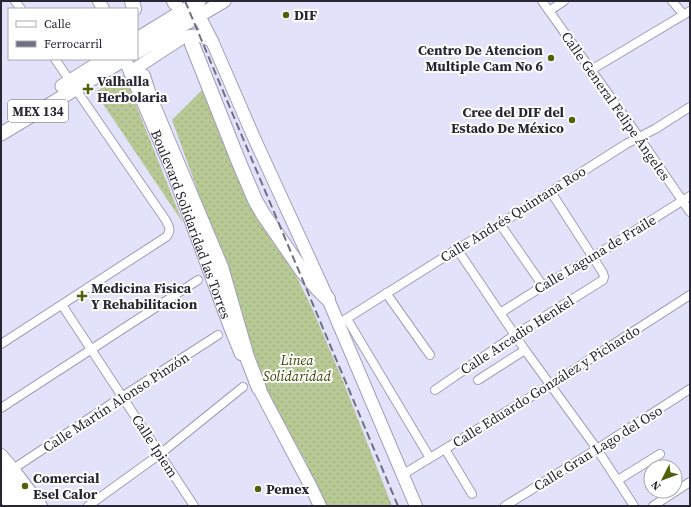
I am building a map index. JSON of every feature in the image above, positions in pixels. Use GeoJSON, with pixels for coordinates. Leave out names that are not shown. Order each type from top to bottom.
{"type":"FeatureCollection","features":[{"type":"Feature","properties":{"kind":"highway"},"geometry":{"type":"LineString","coordinates":[[192,44],[255,200],[303,272],[328,299]]}},
{"type":"Feature","properties":{"kind":"highway","name":"Boulevard Solidaridad las Torres"},"geometry":{"type":"LineString","coordinates":[[136,74],[150,98],[221,268],[247,357],[259,388]]}},
{"type":"Feature","properties":{"kind":"highway"},"geometry":{"type":"LineString","coordinates":[[7,471],[28,506]]}},
{"type":"Feature","properties":{"kind":"highway"},"geometry":{"type":"LineString","coordinates":[[1,491],[13,506]]}},
{"type":"Feature","properties":{"kind":"main road"},"geometry":{"type":"LineString","coordinates":[[138,38],[196,6],[224,1]]}},
{"type":"Feature","properties":{"kind":"main road"},"geometry":{"type":"LineString","coordinates":[[196,6],[255,140],[328,299],[342,321],[402,475],[416,506]]}},
{"type":"Feature","properties":{"kind":"main road"},"geometry":{"type":"LineString","coordinates":[[138,51],[196,6]]}},
{"type":"Feature","properties":{"kind":"main road"},"geometry":{"type":"LineString","coordinates":[[136,74],[182,38],[200,35],[212,41]]}},
{"type":"Feature","properties":{"kind":"main road","name":"MEX 134"},"geometry":{"type":"LineString","coordinates":[[1,134],[73,85],[105,60]]}},
{"type":"Feature","properties":{"kind":"main road","name":"MEX 134"},"geometry":{"type":"LineString","coordinates":[[1,124],[123,60]]}},
{"type":"Feature","properties":{"kind":"main road","name":"Boulevard Solidaridad las Torres"},"geometry":{"type":"LineString","coordinates":[[126,60],[136,74]]}},
{"type":"Feature","properties":{"kind":"main road","name":"Boulevard Solidaridad las Torres"},"geometry":{"type":"LineString","coordinates":[[259,388],[320,506]]}},
{"type":"Feature","properties":{"kind":"main road"},"geometry":{"type":"LineString","coordinates":[[1,455],[7,471],[41,506]]}},
{"type":"Feature","properties":{"kind":"street","name":"Calle General Felipe Ángeles"},"geometry":{"type":"LineString","coordinates":[[542,1],[639,137],[690,212]]}},
{"type":"Feature","properties":{"kind":"street"},"geometry":{"type":"LineString","coordinates":[[549,11],[564,1]]}},
{"type":"Feature","properties":{"kind":"street"},"geometry":{"type":"LineString","coordinates":[[592,70],[687,13],[672,1]]}},
{"type":"Feature","properties":{"kind":"street"},"geometry":{"type":"LineString","coordinates":[[1,344],[166,237],[170,230],[165,219],[56,60]]}},
{"type":"Feature","properties":{"kind":"street","name":"Calle Andrés Quintana Roo"},"geometry":{"type":"LineString","coordinates":[[342,321],[500,224],[626,144],[666,123],[690,108]]}},
{"type":"Feature","properties":{"kind":"street"},"geometry":{"type":"LineString","coordinates":[[551,192],[592,257]]}},
{"type":"Feature","properties":{"kind":"street","name":"Calle Laguna de Fraile"},"geometry":{"type":"LineString","coordinates":[[500,313],[690,196]]}},
{"type":"Feature","properties":{"kind":"street"},"geometry":{"type":"LineString","coordinates":[[500,224],[543,286]]}},
{"type":"Feature","properties":{"kind":"street"},"geometry":{"type":"LineString","coordinates":[[457,249],[525,350],[597,449],[634,506]]}},
{"type":"Feature","properties":{"kind":"street","name":"Calle Arcadio Henkel"},"geometry":{"type":"LineString","coordinates":[[435,390],[515,335],[603,280],[604,276],[592,257]]}},
{"type":"Feature","properties":{"kind":"street"},"geometry":{"type":"LineString","coordinates":[[1,408],[198,280]]}},
{"type":"Feature","properties":{"kind":"street"},"geometry":{"type":"LineString","coordinates":[[386,293],[430,355]]}},
{"type":"Feature","properties":{"kind":"street","name":"Calle Eduardo González y Pichardo"},"geometry":{"type":"LineString","coordinates":[[402,475],[550,385],[690,295]]}},
{"type":"Feature","properties":{"kind":"street","name":"Calle Ipiem"},"geometry":{"type":"LineString","coordinates":[[62,305],[194,506]]}},
{"type":"Feature","properties":{"kind":"street"},"geometry":{"type":"LineString","coordinates":[[342,321],[430,458]]}},
{"type":"Feature","properties":{"kind":"street","name":"Calle Martín Alonso Pinzón"},"geometry":{"type":"LineString","coordinates":[[7,471],[218,335]]}},
{"type":"Feature","properties":{"kind":"street"},"geometry":{"type":"LineString","coordinates":[[478,380],[525,350]]}},
{"type":"Feature","properties":{"kind":"street"},"geometry":{"type":"LineString","coordinates":[[88,506],[160,454],[243,387]]}},
{"type":"Feature","properties":{"kind":"street","name":"Calle Gran Lago del Oso"},"geometry":{"type":"LineString","coordinates":[[506,506],[690,389]]}},
{"type":"Feature","properties":{"kind":"street"},"geometry":{"type":"LineString","coordinates":[[445,449],[472,494]]}},
{"type":"Feature","properties":{"kind":"street"},"geometry":{"type":"LineString","coordinates":[[618,480],[660,454]]}},
{"type":"Feature","properties":{"kind":"street"},"geometry":{"type":"LineString","coordinates":[[653,506],[690,482]]}},
{"type":"Feature","properties":{"kind":"green space"},"geometry":{"type":"Polygon","coordinates":[[[124,75],[183,223],[95,92],[124,75]]]}},
{"type":"Feature","properties":{"kind":"green space","name":"Linea Solidaridad"},"geometry":{"type":"Polygon","coordinates":[[[203,89],[311,306],[343,381],[392,506],[324,506],[306,462],[262,383],[249,346],[238,301],[172,120],[203,89]]]}},
{"type":"Feature","properties":{"kind":"railway"},"geometry":{"type":"LineString","coordinates":[[185,1],[398,506]]}},
{"type":"Feature","properties":{"kind":"place","name":"DIF"},"geometry":{"type":"Point","coordinates":[286,15]}},
{"type":"Feature","properties":{"kind":"place","name":"Centro De Atencion Multiple Cam No 6"},"geometry":{"type":"Point","coordinates":[551,58]}},
{"type":"Feature","properties":{"kind":"place","name":"Valhalla Herbolaria"},"geometry":{"type":"Point","coordinates":[88,89]}},
{"type":"Feature","properties":{"kind":"place","name":"Cree del DIF del Estado De México"},"geometry":{"type":"Point","coordinates":[572,120]}},
{"type":"Feature","properties":{"kind":"place","name":"Medicina Fisica Y Rehabilitacion"},"geometry":{"type":"Point","coordinates":[82,296]}},
{"type":"Feature","properties":{"kind":"place","name":"Comercial Esel Calor"},"geometry":{"type":"Point","coordinates":[25,486]}},
{"type":"Feature","properties":{"kind":"place","name":"Pemex"},"geometry":{"type":"Point","coordinates":[258,489]}}]}
